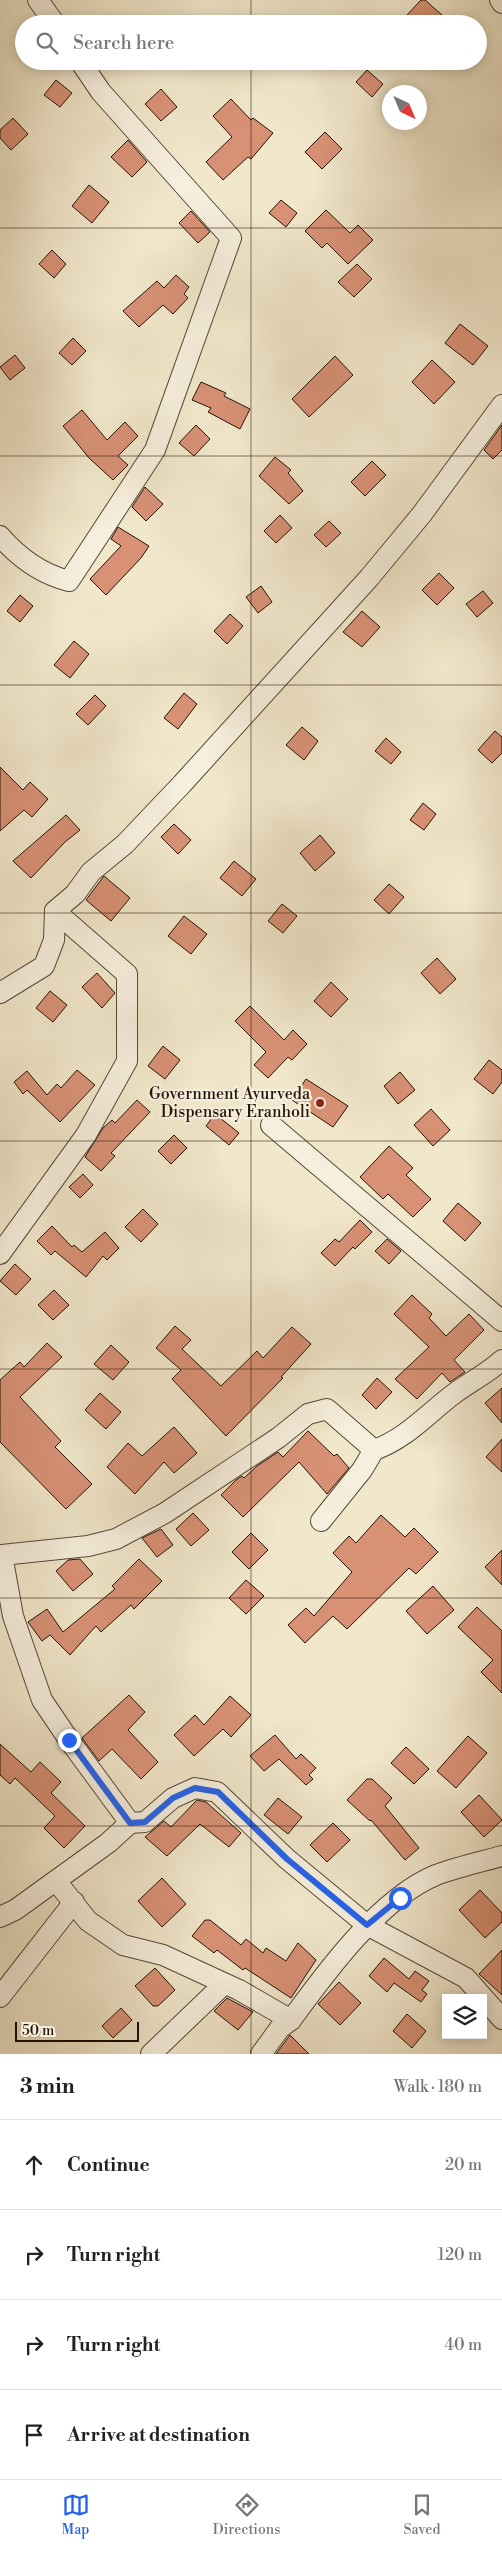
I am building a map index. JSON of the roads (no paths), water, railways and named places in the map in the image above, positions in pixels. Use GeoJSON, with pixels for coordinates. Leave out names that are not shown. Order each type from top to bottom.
{"type":"FeatureCollection","features":[{"type":"Feature","properties":{"kind":"street"},"geometry":{"type":"LineString","coordinates":[[38,0],[49,15]]}},
{"type":"Feature","properties":{"kind":"street"},"geometry":{"type":"LineString","coordinates":[[0,536],[13,551],[47,576],[69,581],[155,450],[231,238],[102,92],[86,70]]}},
{"type":"Feature","properties":{"kind":"street"},"geometry":{"type":"LineString","coordinates":[[0,993],[44,966],[54,940],[55,911],[75,894],[90,872],[125,844],[182,784],[369,578],[422,514],[502,405]]}},
{"type":"Feature","properties":{"kind":"street"},"geometry":{"type":"LineString","coordinates":[[0,1254],[86,1134],[127,1061],[127,974],[55,911]]}},
{"type":"Feature","properties":{"kind":"street"},"geometry":{"type":"LineString","coordinates":[[271,1125],[502,1321]]}},
{"type":"Feature","properties":{"kind":"street"},"geometry":{"type":"LineString","coordinates":[[321,1521],[362,1470],[374,1450],[391,1445],[417,1425],[438,1405],[502,1360]]}},
{"type":"Feature","properties":{"kind":"street"},"geometry":{"type":"LineString","coordinates":[[130,1823],[74,1748],[42,1700],[13,1616],[1,1556],[88,1546],[116,1539],[165,1513],[278,1438],[308,1414],[327,1409],[374,1450]]}},
{"type":"Feature","properties":{"kind":"street"},"geometry":{"type":"LineString","coordinates":[[0,1917],[15,1910],[108,1844],[130,1823],[145,1822],[173,1798],[195,1788],[218,1792],[287,1859],[367,1925],[466,1978],[502,2019]]}},
{"type":"Feature","properties":{"kind":"street"},"geometry":{"type":"LineString","coordinates":[[262,2054],[280,2028],[292,2020],[367,1925],[416,1886],[436,1875],[502,1856]]}},
{"type":"Feature","properties":{"kind":"street"},"geometry":{"type":"LineString","coordinates":[[56,1881],[88,1921],[123,1945],[163,1955],[224,1984],[292,2020]]}},
{"type":"Feature","properties":{"kind":"street"},"geometry":{"type":"LineString","coordinates":[[0,1998],[74,1902]]}},
{"type":"Feature","properties":{"kind":"street"},"geometry":{"type":"LineString","coordinates":[[151,2054],[224,1984]]}},
{"type":"Feature","properties":{"kind":"place","name":"Government Ayurveda Dispensary Eranholi"},"geometry":{"type":"Point","coordinates":[320,1103]}}]}
